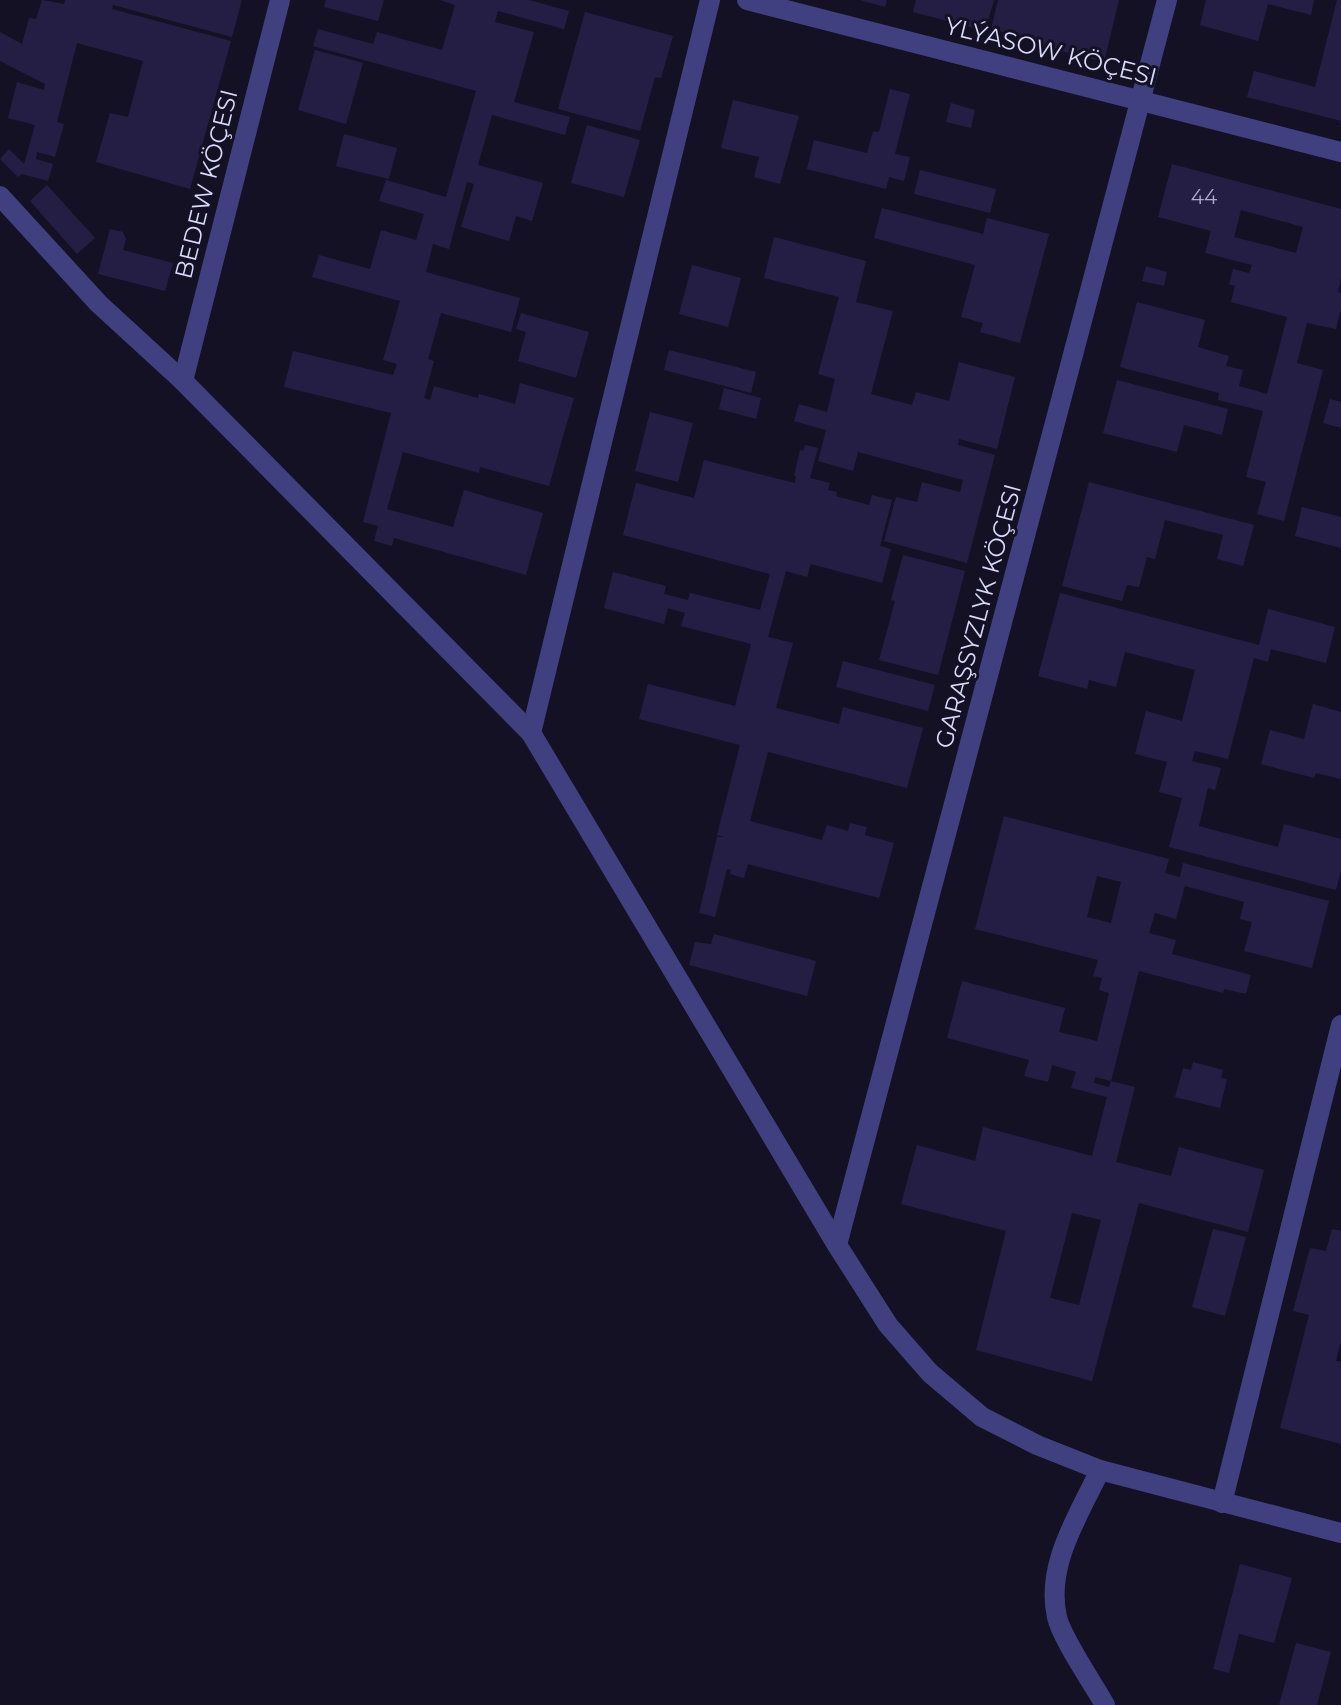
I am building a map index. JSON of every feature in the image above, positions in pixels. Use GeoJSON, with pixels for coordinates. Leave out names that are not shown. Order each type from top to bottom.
{"type":"FeatureCollection","features":[{"type":"Feature","properties":{"kind":"street","name":"BEDEW KÖÇESI"},"geometry":{"type":"LineString","coordinates":[[183,381],[280,0]]}},
{"type":"Feature","properties":{"kind":"street"},"geometry":{"type":"LineString","coordinates":[[531,733],[710,0]]}},
{"type":"Feature","properties":{"kind":"street","name":"YLÝASOW KÖÇESI"},"geometry":{"type":"LineString","coordinates":[[747,0],[1341,152]]}},
{"type":"Feature","properties":{"kind":"street","name":"GARAŞSYZLYK KÖÇESI"},"geometry":{"type":"LineString","coordinates":[[837,1245],[1167,0]]}},
{"type":"Feature","properties":{"kind":"street"},"geometry":{"type":"LineString","coordinates":[[0,196],[99,304],[183,381],[531,733],[837,1245],[888,1325],[930,1373],[982,1417],[1037,1445],[1100,1470],[1341,1533]]}},
{"type":"Feature","properties":{"kind":"street"},"geometry":{"type":"LineString","coordinates":[[1222,1503],[1341,1025]]}},
{"type":"Feature","properties":{"kind":"street"},"geometry":{"type":"LineString","coordinates":[[1100,1470],[1062,1550],[1054,1586],[1057,1620],[1105,1705]]}},
{"type":"Feature","properties":{"kind":"building"},"geometry":{"type":"Polygon","coordinates":[[[42,0],[64,4],[65,0],[242,0],[232,37],[113,5],[112,9],[231,41],[190,189],[96,162],[110,113],[128,117],[143,61],[77,43],[57,122],[64,124],[55,157],[37,152],[36,159],[53,164],[48,181],[22,174],[18,177],[0,159],[9,149],[24,164],[35,125],[8,118],[17,82],[44,90],[45,84],[0,61],[0,32],[22,44],[29,18],[36,19],[42,0]]]}},
{"type":"Feature","properties":{"kind":"building"},"geometry":{"type":"Polygon","coordinates":[[[326,0],[384,0],[378,21],[324,7],[326,0]]]}},
{"type":"Feature","properties":{"kind":"building"},"geometry":{"type":"Polygon","coordinates":[[[440,0],[529,0],[569,11],[564,29],[498,11],[495,22],[534,32],[514,102],[570,117],[565,135],[492,115],[478,165],[543,183],[532,221],[516,216],[509,241],[461,227],[474,184],[467,182],[449,249],[433,244],[426,272],[520,298],[511,332],[441,313],[428,359],[434,361],[424,398],[430,400],[434,386],[515,404],[520,383],[574,398],[549,486],[480,467],[479,473],[403,452],[387,509],[453,527],[464,490],[543,513],[526,575],[394,538],[392,546],[374,541],[378,526],[363,522],[391,413],[284,387],[293,351],[393,375],[397,364],[383,360],[400,301],[312,277],[319,255],[370,269],[381,230],[416,240],[424,214],[379,201],[386,180],[446,197],[476,91],[313,46],[318,29],[373,44],[377,32],[442,50],[455,5],[440,0]]]}},
{"type":"Feature","properties":{"kind":"building"},"geometry":{"type":"Polygon","coordinates":[[[860,0],[887,0],[885,7],[860,0]]]}},
{"type":"Feature","properties":{"kind":"building"},"geometry":{"type":"Polygon","coordinates":[[[916,0],[994,0],[985,31],[913,12],[916,0]]]}},
{"type":"Feature","properties":{"kind":"building"},"geometry":{"type":"Polygon","coordinates":[[[998,0],[1119,0],[1104,62],[1037,45],[1033,40],[991,29],[998,0]]]}},
{"type":"Feature","properties":{"kind":"building"},"geometry":{"type":"Polygon","coordinates":[[[1206,0],[1314,0],[1311,15],[1268,4],[1258,41],[1200,25],[1206,0]]]}},
{"type":"Feature","properties":{"kind":"building"},"geometry":{"type":"Polygon","coordinates":[[[1337,0],[1341,0],[1341,121],[1247,97],[1254,71],[1315,87],[1337,0]]]}},
{"type":"Feature","properties":{"kind":"building"},"geometry":{"type":"Polygon","coordinates":[[[585,12],[673,36],[661,78],[655,77],[640,131],[558,109],[585,12]]]}},
{"type":"Feature","properties":{"kind":"building"},"geometry":{"type":"Polygon","coordinates":[[[315,50],[363,63],[346,124],[298,110],[315,50]]]}},
{"type":"Feature","properties":{"kind":"building"},"geometry":{"type":"Polygon","coordinates":[[[890,89],[910,94],[895,154],[910,157],[904,181],[889,177],[886,189],[807,169],[814,140],[867,153],[873,131],[879,132],[890,89]]]}},
{"type":"Feature","properties":{"kind":"building"},"geometry":{"type":"Polygon","coordinates":[[[733,100],[799,116],[780,184],[754,177],[759,157],[721,148],[733,100]]]}},
{"type":"Feature","properties":{"kind":"building"},"geometry":{"type":"Polygon","coordinates":[[[951,103],[975,110],[971,128],[946,122],[951,103]]]}},
{"type":"Feature","properties":{"kind":"building"},"geometry":{"type":"Polygon","coordinates":[[[587,125],[640,140],[624,197],[571,183],[587,125]]]}},
{"type":"Feature","properties":{"kind":"building"},"geometry":{"type":"Polygon","coordinates":[[[344,134],[397,148],[389,179],[336,166],[344,134]]]}},
{"type":"Feature","properties":{"kind":"building"},"geometry":{"type":"Polygon","coordinates":[[[1172,164],[1341,209],[1341,279],[1338,292],[1341,293],[1341,309],[1336,329],[1307,323],[1297,363],[1323,370],[1284,521],[1257,514],[1266,482],[1246,477],[1263,411],[1218,400],[1219,393],[1120,367],[1137,302],[1205,320],[1198,347],[1229,356],[1226,366],[1243,370],[1239,386],[1267,394],[1287,317],[1231,302],[1235,286],[1229,284],[1233,269],[1249,273],[1252,265],[1205,253],[1211,231],[1158,217],[1172,164]],[[1241,210],[1234,237],[1296,253],[1303,227],[1241,210]]]}},
{"type":"Feature","properties":{"kind":"building"},"geometry":{"type":"Polygon","coordinates":[[[920,170],[996,189],[990,213],[914,194],[920,170]]]}},
{"type":"Feature","properties":{"kind":"building"},"geometry":{"type":"Polygon","coordinates":[[[47,185],[95,238],[77,254],[30,201],[47,185]]]}},
{"type":"Feature","properties":{"kind":"building"},"geometry":{"type":"Polygon","coordinates":[[[882,208],[983,234],[987,218],[1049,234],[1020,343],[980,332],[983,323],[961,317],[975,265],[874,238],[882,208]]]}},
{"type":"Feature","properties":{"kind":"building"},"geometry":{"type":"Polygon","coordinates":[[[110,229],[123,232],[126,239],[123,250],[173,263],[165,291],[98,274],[110,229]]]}},
{"type":"Feature","properties":{"kind":"building"},"geometry":{"type":"Polygon","coordinates":[[[774,237],[866,261],[856,302],[893,311],[871,394],[912,405],[916,392],[949,401],[959,362],[1015,377],[997,449],[959,439],[958,445],[995,455],[967,563],[884,541],[896,497],[917,502],[922,482],[960,492],[963,480],[858,452],[853,471],[818,461],[826,430],[794,421],[799,404],[827,412],[835,379],[818,374],[839,297],[764,278],[774,237]]]}},
{"type":"Feature","properties":{"kind":"building"},"geometry":{"type":"Polygon","coordinates":[[[692,265],[741,278],[728,327],[679,314],[692,265]]]}},
{"type":"Feature","properties":{"kind":"building"},"geometry":{"type":"Polygon","coordinates":[[[1146,266],[1167,272],[1164,286],[1142,281],[1146,266]]]}},
{"type":"Feature","properties":{"kind":"building"},"geometry":{"type":"Polygon","coordinates":[[[521,313],[589,332],[576,378],[518,361],[526,332],[516,329],[521,313]]]}},
{"type":"Feature","properties":{"kind":"building"},"geometry":{"type":"Polygon","coordinates":[[[669,350],[756,372],[751,393],[664,370],[669,350]]]}},
{"type":"Feature","properties":{"kind":"building"},"geometry":{"type":"Polygon","coordinates":[[[1117,380],[1228,409],[1222,435],[1184,425],[1177,452],[1103,433],[1117,380]]]}},
{"type":"Feature","properties":{"kind":"building"},"geometry":{"type":"Polygon","coordinates":[[[724,388],[761,398],[756,419],[719,409],[724,388]]]}},
{"type":"Feature","properties":{"kind":"building"},"geometry":{"type":"Polygon","coordinates":[[[1330,399],[1341,402],[1341,428],[1323,423],[1330,399]]]}},
{"type":"Feature","properties":{"kind":"building"},"geometry":{"type":"Polygon","coordinates":[[[650,412],[693,423],[678,482],[635,471],[650,412]]]}},
{"type":"Feature","properties":{"kind":"building"},"geometry":{"type":"Polygon","coordinates":[[[805,445],[818,448],[810,478],[830,483],[828,490],[837,492],[836,496],[869,505],[872,495],[892,500],[880,546],[891,549],[882,583],[811,564],[807,577],[786,571],[768,637],[793,643],[776,708],[839,724],[843,707],[923,728],[907,788],[768,752],[750,821],[822,840],[827,825],[848,831],[850,823],[867,827],[865,835],[894,843],[879,898],[748,864],[744,878],[730,874],[731,870],[727,869],[715,917],[699,913],[717,837],[725,837],[717,835],[740,745],[639,719],[648,684],[735,706],[751,644],[681,626],[685,613],[668,608],[664,624],[604,608],[613,572],[666,586],[664,594],[688,600],[690,593],[760,610],[770,574],[623,535],[636,483],[694,498],[704,460],[795,483],[800,450],[803,451],[805,445]]]}},
{"type":"Feature","properties":{"kind":"building"},"geometry":{"type":"Polygon","coordinates":[[[1089,482],[1254,525],[1243,566],[1217,559],[1223,535],[1165,520],[1155,559],[1147,557],[1139,587],[1127,585],[1122,601],[1062,586],[1089,482]]]}},
{"type":"Feature","properties":{"kind":"building"},"geometry":{"type":"Polygon","coordinates":[[[1302,507],[1341,517],[1341,548],[1295,536],[1302,507]]]}},
{"type":"Feature","properties":{"kind":"building"},"geometry":{"type":"Polygon","coordinates":[[[903,555],[965,571],[938,675],[879,660],[895,601],[891,600],[903,555]]]}},
{"type":"Feature","properties":{"kind":"building"},"geometry":{"type":"Polygon","coordinates":[[[1060,593],[1259,645],[1268,609],[1335,627],[1326,663],[1271,649],[1268,662],[1254,658],[1228,759],[1195,751],[1192,761],[1221,768],[1215,790],[1208,788],[1199,826],[1278,847],[1284,824],[1341,839],[1341,871],[1336,890],[1169,847],[1182,798],[1159,792],[1167,762],[1135,754],[1146,711],[1182,721],[1195,670],[1125,652],[1116,687],[1089,680],[1087,689],[1038,676],[1060,593]]]}},
{"type":"Feature","properties":{"kind":"building"},"geometry":{"type":"Polygon","coordinates":[[[843,661],[935,685],[928,711],[836,687],[843,661]]]}},
{"type":"Feature","properties":{"kind":"building"},"geometry":{"type":"Polygon","coordinates":[[[1313,704],[1341,712],[1341,779],[1316,773],[1314,778],[1261,764],[1270,730],[1304,739],[1313,704]]]}},
{"type":"Feature","properties":{"kind":"building"},"geometry":{"type":"Polygon","coordinates":[[[1004,816],[1169,859],[1165,873],[1180,877],[1183,863],[1329,901],[1312,968],[1244,951],[1252,922],[1240,919],[1244,902],[1185,886],[1176,919],[1155,913],[1149,933],[1176,940],[1172,954],[1251,975],[1246,994],[1224,989],[1223,993],[1139,971],[1111,1081],[1135,1087],[1116,1162],[1171,1176],[1179,1147],[1264,1170],[1248,1232],[1139,1203],[1092,1381],[976,1350],[1006,1231],[901,1204],[917,1145],[975,1161],[983,1127],[1092,1156],[1107,1097],[1071,1088],[1076,1072],[1052,1065],[1048,1082],[1024,1076],[1029,1060],[947,1038],[962,981],[1065,1008],[1059,1032],[1097,1041],[1109,993],[1099,990],[1102,978],[1093,976],[1098,960],[975,929],[1004,816]],[[1097,876],[1087,917],[1111,923],[1121,882],[1097,876]],[[1095,1077],[1094,1083],[1109,1087],[1111,1081],[1095,1077]],[[1072,1213],[1050,1298],[1079,1305],[1101,1220],[1072,1213]]]}},
{"type":"Feature","properties":{"kind":"building"},"geometry":{"type":"Polygon","coordinates":[[[714,934],[816,961],[807,996],[689,965],[695,942],[711,944],[714,934]]]}},
{"type":"Feature","properties":{"kind":"building"},"geometry":{"type":"Polygon","coordinates":[[[1193,1062],[1223,1070],[1221,1078],[1227,1079],[1220,1108],[1175,1097],[1183,1068],[1191,1070],[1193,1062]]]}},
{"type":"Feature","properties":{"kind":"building"},"geometry":{"type":"Polygon","coordinates":[[[1213,1229],[1246,1237],[1225,1316],[1192,1307],[1213,1229]]]}},
{"type":"Feature","properties":{"kind":"building"},"geometry":{"type":"Polygon","coordinates":[[[1332,1229],[1341,1231],[1341,1341],[1336,1361],[1341,1362],[1341,1444],[1280,1428],[1309,1315],[1293,1311],[1310,1248],[1326,1251],[1332,1229]]]}},
{"type":"Feature","properties":{"kind":"building"},"geometry":{"type":"Polygon","coordinates":[[[1240,1564],[1292,1578],[1274,1643],[1239,1634],[1229,1673],[1213,1669],[1240,1564]]]}},
{"type":"Feature","properties":{"kind":"building"},"geometry":{"type":"Polygon","coordinates":[[[1296,1643],[1331,1652],[1317,1705],[1279,1705],[1296,1643]]]}}]}
